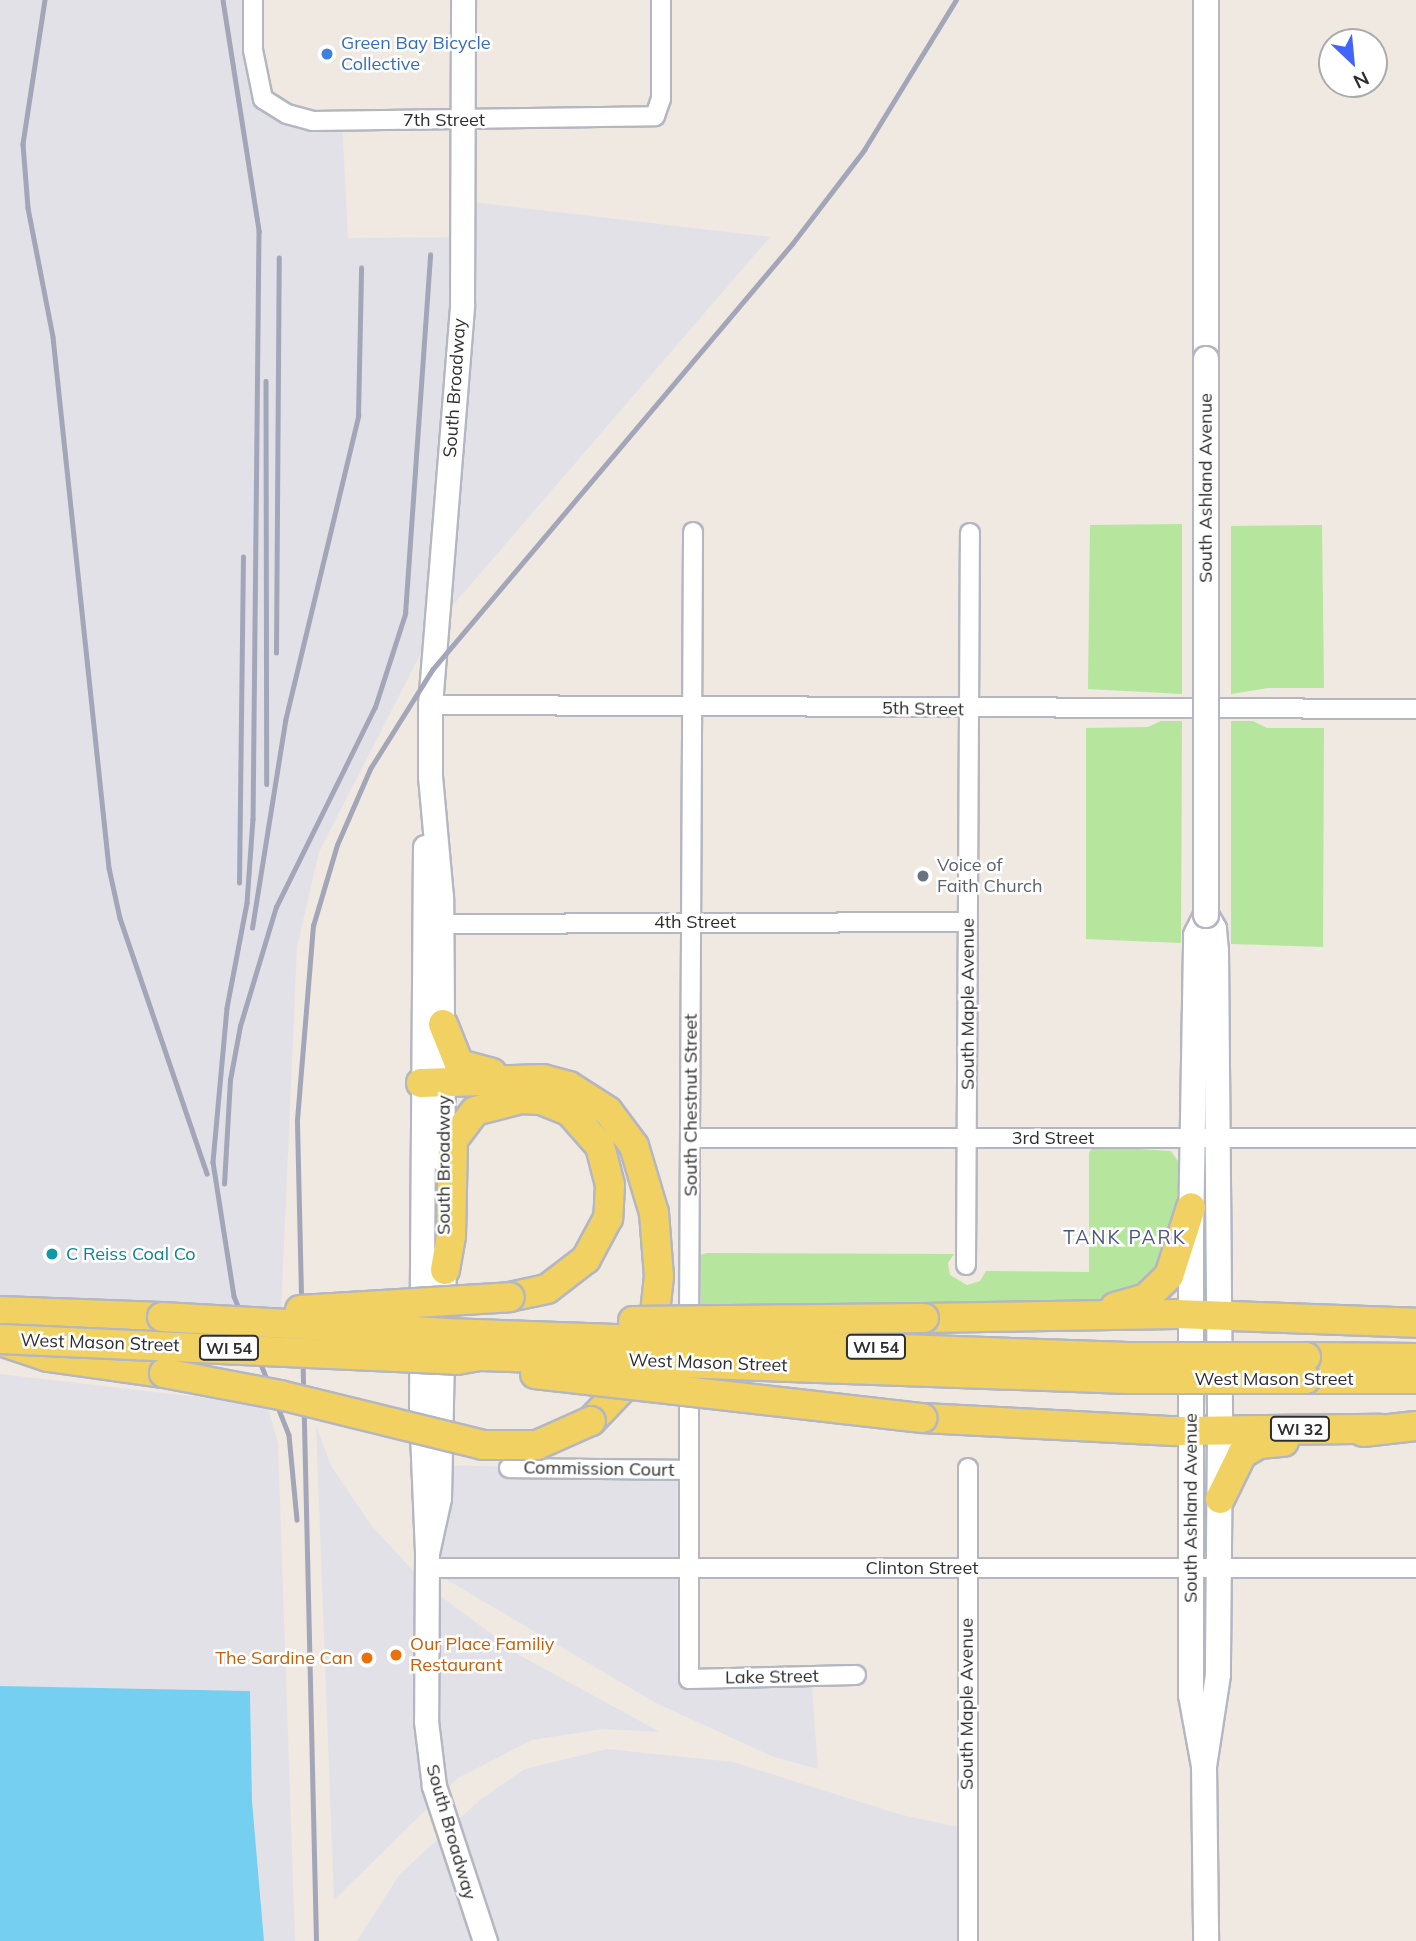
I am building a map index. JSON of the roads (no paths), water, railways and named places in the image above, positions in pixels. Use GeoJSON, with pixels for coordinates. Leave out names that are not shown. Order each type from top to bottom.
{"type":"FeatureCollection","features":[{"type":"Feature","properties":{"kind":"main road","name":"South Ashland Avenue"},"geometry":{"type":"LineString","coordinates":[[1206,0],[1209,61],[1206,915],[1216,937],[1218,1138],[1206,1315],[1191,1432],[1191,1703],[1204,1766],[1206,1941]]}},
{"type":"Feature","properties":{"kind":"main road","name":"South Ashland Avenue"},"geometry":{"type":"LineString","coordinates":[[1209,61],[1214,0]]}},
{"type":"Feature","properties":{"kind":"main road","name":"South Ashland Avenue"},"geometry":{"type":"LineString","coordinates":[[1204,1766],[1217,1702],[1220,1569],[1220,1432],[1191,1207],[1196,935],[1206,915]]}},
{"type":"Feature","properties":{"kind":"main road"},"geometry":{"type":"LineString","coordinates":[[162,1317],[522,1297],[547,1289],[578,1268],[608,1218],[608,1174],[595,1138],[565,1109],[537,1089],[465,1069],[454,1058],[443,1024]]}},
{"type":"Feature","properties":{"kind":"main road"},"geometry":{"type":"LineString","coordinates":[[445,1270],[451,1236],[451,1152],[457,1132],[481,1108],[537,1089]]}},
{"type":"Feature","properties":{"kind":"main road"},"geometry":{"type":"LineString","coordinates":[[0,1340],[48,1357],[280,1395],[483,1445],[537,1445],[591,1422],[625,1390],[651,1339],[659,1276],[654,1213],[641,1161],[616,1120],[585,1093],[537,1089],[432,1090]]}},
{"type":"Feature","properties":{"kind":"main road"},"geometry":{"type":"LineString","coordinates":[[1081,1314],[1134,1303],[1156,1292],[1175,1264],[1191,1207]]}},
{"type":"Feature","properties":{"kind":"main road","name":"West Mason Street"},"geometry":{"type":"LineString","coordinates":[[0,1311],[446,1333],[1128,1357],[1306,1368],[1416,1379]]}},
{"type":"Feature","properties":{"kind":"main road"},"geometry":{"type":"LineString","coordinates":[[446,1333],[526,1323],[1081,1314],[1206,1315],[1416,1323]]}},
{"type":"Feature","properties":{"kind":"main road","name":"West Mason Street"},"geometry":{"type":"LineString","coordinates":[[0,1340],[457,1360],[480,1356],[1129,1379],[1306,1368],[1416,1357]]}},
{"type":"Feature","properties":{"kind":"main road"},"geometry":{"type":"LineString","coordinates":[[457,1360],[482,1368],[923,1418],[1220,1432]]}},
{"type":"Feature","properties":{"kind":"main road","name":"WI 32"},"geometry":{"type":"LineString","coordinates":[[1220,1432],[1416,1426]]}},
{"type":"Feature","properties":{"kind":"main road"},"geometry":{"type":"LineString","coordinates":[[1220,1499],[1241,1456],[1259,1444],[1380,1429]]}},
{"type":"Feature","properties":{"kind":"street","name":"7th Street"},"geometry":{"type":"LineString","coordinates":[[253,0],[255,64],[264,99],[287,114],[313,121],[629,119],[655,116],[661,99],[661,0]]}},
{"type":"Feature","properties":{"kind":"street","name":"South Broadway"},"geometry":{"type":"LineString","coordinates":[[463,0],[462,304],[430,705],[432,1090],[421,1409],[427,1560],[429,1756],[434,1786],[485,1941]]}},
{"type":"Feature","properties":{"kind":"street","name":"South Chestnut Street"},"geometry":{"type":"LineString","coordinates":[[689,1679],[690,1138],[695,706],[693,532]]}},
{"type":"Feature","properties":{"kind":"street","name":"South Maple Avenue"},"geometry":{"type":"LineString","coordinates":[[966,1265],[970,533]]}},
{"type":"Feature","properties":{"kind":"street","name":"5th Street"},"geometry":{"type":"LineString","coordinates":[[430,705],[971,710],[1416,709]]}},
{"type":"Feature","properties":{"kind":"street","name":"4th Street"},"geometry":{"type":"LineString","coordinates":[[433,924],[968,922]]}},
{"type":"Feature","properties":{"kind":"street","name":"South Broadway"},"geometry":{"type":"LineString","coordinates":[[427,1560],[439,1498],[445,1270],[432,1090],[443,1024],[433,924]]}},
{"type":"Feature","properties":{"kind":"street","name":"3rd Street"},"geometry":{"type":"LineString","coordinates":[[690,1138],[1416,1138]]}},
{"type":"Feature","properties":{"kind":"street","name":"Commission Court"},"geometry":{"type":"LineString","coordinates":[[509,1468],[688,1470]]}},
{"type":"Feature","properties":{"kind":"street","name":"South Maple Avenue"},"geometry":{"type":"LineString","coordinates":[[968,1468],[968,1941]]}},
{"type":"Feature","properties":{"kind":"street","name":"Clinton Street"},"geometry":{"type":"LineString","coordinates":[[427,1560],[688,1568],[1416,1568]]}},
{"type":"Feature","properties":{"kind":"street","name":"Lake Street"},"geometry":{"type":"LineString","coordinates":[[689,1679],[856,1675]]}},
{"type":"Feature","properties":{"kind":"water"},"geometry":{"type":"Polygon","coordinates":[[[0,1686],[250,1691],[252,1801],[264,1941],[0,1941],[0,1686]]]}},
{"type":"Feature","properties":{"kind":"railway"},"geometry":{"type":"LineString","coordinates":[[45,0],[23,144],[28,208],[53,337],[109,868],[120,918],[207,1174]]}},
{"type":"Feature","properties":{"kind":"railway"},"geometry":{"type":"LineString","coordinates":[[223,0],[259,231],[253,819],[247,903],[227,1008],[213,1162],[234,1296],[289,1435],[297,1520]]}},
{"type":"Feature","properties":{"kind":"railway"},"geometry":{"type":"LineString","coordinates":[[316,1941],[297,1120],[313,926],[337,845],[370,769],[432,670],[792,244],[864,150],[956,0]]}},
{"type":"Feature","properties":{"kind":"railway"},"geometry":{"type":"LineString","coordinates":[[224,1184],[230,1080],[240,1026],[276,907],[375,707],[405,614],[430,255]]}},
{"type":"Feature","properties":{"kind":"railway"},"geometry":{"type":"LineString","coordinates":[[276,653],[279,258]]}},
{"type":"Feature","properties":{"kind":"railway"},"geometry":{"type":"LineString","coordinates":[[252,928],[285,721],[358,416],[361,268]]}},
{"type":"Feature","properties":{"kind":"railway"},"geometry":{"type":"LineString","coordinates":[[266,381],[267,784]]}},
{"type":"Feature","properties":{"kind":"railway"},"geometry":{"type":"LineString","coordinates":[[239,883],[243,557]]}},
{"type":"Feature","properties":{"kind":"place","name":"Green Bay Bicycle Collective"},"geometry":{"type":"Point","coordinates":[327,54]}},
{"type":"Feature","properties":{"kind":"place","name":"Voice of Faith Church"},"geometry":{"type":"Point","coordinates":[923,876]}},
{"type":"Feature","properties":{"kind":"place","name":"C Reiss Coal Co"},"geometry":{"type":"Point","coordinates":[52,1254]}},
{"type":"Feature","properties":{"kind":"place","name":"Our Place Familiy Restaurant"},"geometry":{"type":"Point","coordinates":[396,1655]}},
{"type":"Feature","properties":{"kind":"place","name":"The Sardine Can"},"geometry":{"type":"Point","coordinates":[367,1658]}},
{"type":"Feature","properties":{"kind":"district","name":"TANK PARK"},"geometry":{"type":"Point","coordinates":[1125,1238]}}]}
